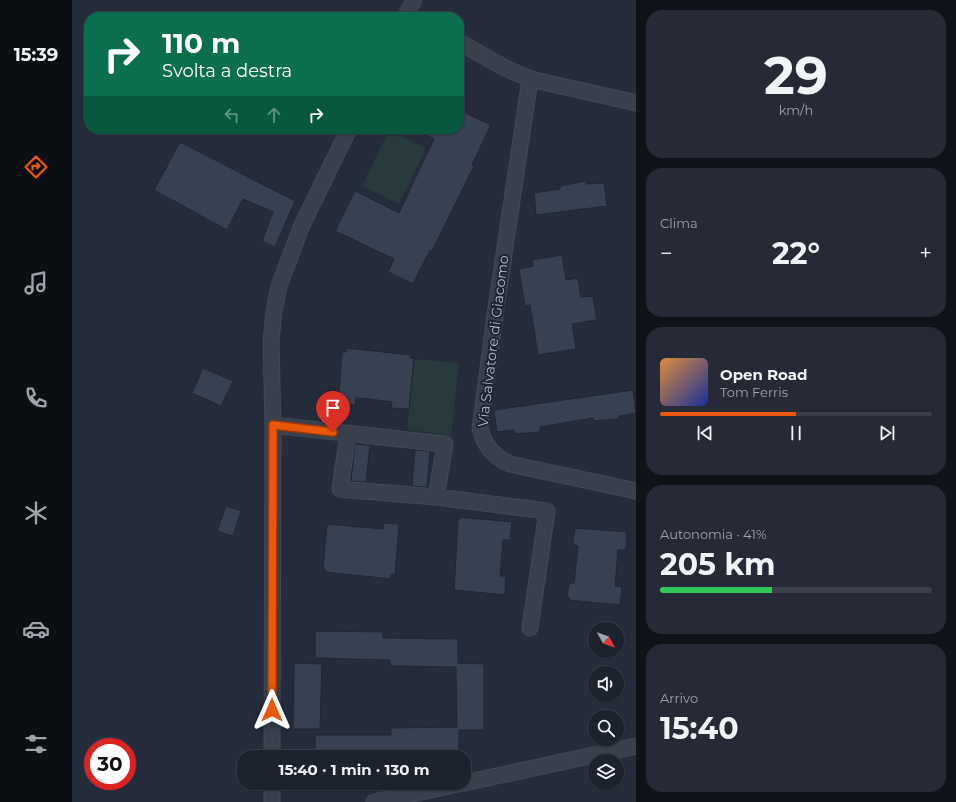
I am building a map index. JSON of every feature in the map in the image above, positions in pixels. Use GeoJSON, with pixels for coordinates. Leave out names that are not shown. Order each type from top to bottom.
{"type":"FeatureCollection","features":[{"type":"Feature","properties":{"kind":"street"},"geometry":{"type":"LineString","coordinates":[[410,12],[414,0]]}},
{"type":"Feature","properties":{"kind":"street"},"geometry":{"type":"LineString","coordinates":[[464,45],[505,68],[530,79],[636,103]]}},
{"type":"Feature","properties":{"kind":"street","name":"Via Salvatore di Giacomo"},"geometry":{"type":"LineString","coordinates":[[530,79],[496,308],[480,428],[482,436],[491,452],[510,464],[636,491]]}},
{"type":"Feature","properties":{"kind":"street"},"geometry":{"type":"LineString","coordinates":[[272,750],[273,425],[271,341],[274,312],[279,286],[302,225],[347,134]]}},
{"type":"Feature","properties":{"kind":"street"},"geometry":{"type":"LineString","coordinates":[[273,425],[445,444],[436,497]]}},
{"type":"Feature","properties":{"kind":"street"},"geometry":{"type":"LineString","coordinates":[[348,433],[340,489],[436,497],[546,510],[530,628]]}},
{"type":"Feature","properties":{"kind":"street"},"geometry":{"type":"LineString","coordinates":[[471,781],[636,746]]}},
{"type":"Feature","properties":{"kind":"street"},"geometry":{"type":"LineString","coordinates":[[272,790],[272,802]]}},
{"type":"Feature","properties":{"kind":"street"},"geometry":{"type":"LineString","coordinates":[[374,802],[430,790]]}},
{"type":"Feature","properties":{"kind":"green space"},"geometry":{"type":"Polygon","coordinates":[[[387,134],[397,134],[426,148],[399,204],[362,186],[387,134]]]}},
{"type":"Feature","properties":{"kind":"green space"},"geometry":{"type":"Polygon","coordinates":[[[415,359],[459,363],[451,435],[407,430],[415,359]]]}},
{"type":"Feature","properties":{"kind":"building"},"geometry":{"type":"Polygon","coordinates":[[[464,112],[491,125],[472,165],[474,166],[432,251],[430,250],[413,284],[388,272],[394,259],[335,231],[355,191],[399,213],[434,139],[424,134],[464,134],[464,112]]]}},
{"type":"Feature","properties":{"kind":"building"},"geometry":{"type":"Polygon","coordinates":[[[180,142],[295,201],[275,247],[262,241],[273,212],[243,199],[227,230],[154,190],[180,142]]]}},
{"type":"Feature","properties":{"kind":"building"},"geometry":{"type":"Polygon","coordinates":[[[585,181],[586,184],[604,183],[607,206],[536,215],[534,193],[560,189],[560,186],[585,181]]]}},
{"type":"Feature","properties":{"kind":"building"},"geometry":{"type":"Polygon","coordinates":[[[562,255],[566,280],[578,278],[581,297],[593,296],[597,320],[572,324],[576,349],[538,355],[530,305],[525,306],[519,269],[533,266],[532,260],[562,255]]]}},
{"type":"Feature","properties":{"kind":"building"},"geometry":{"type":"Polygon","coordinates":[[[346,348],[411,355],[410,358],[414,358],[409,409],[391,408],[392,402],[356,398],[355,405],[338,404],[342,352],[346,352],[346,348]]]}},
{"type":"Feature","properties":{"kind":"building"},"geometry":{"type":"Polygon","coordinates":[[[203,368],[233,381],[221,406],[192,393],[203,368]]]}},
{"type":"Feature","properties":{"kind":"building"},"geometry":{"type":"Polygon","coordinates":[[[633,390],[636,413],[619,416],[619,419],[594,421],[593,418],[540,427],[540,432],[515,434],[514,430],[497,432],[494,410],[633,390]]]}},
{"type":"Feature","properties":{"kind":"building"},"geometry":{"type":"Polygon","coordinates":[[[355,444],[370,445],[366,482],[351,481],[355,444]]]}},
{"type":"Feature","properties":{"kind":"building"},"geometry":{"type":"Polygon","coordinates":[[[415,450],[430,451],[427,487],[412,486],[415,450]]]}},
{"type":"Feature","properties":{"kind":"building"},"geometry":{"type":"Polygon","coordinates":[[[226,506],[241,511],[233,536],[217,531],[226,506]]]}},
{"type":"Feature","properties":{"kind":"building"},"geometry":{"type":"Polygon","coordinates":[[[460,517],[512,522],[510,540],[503,540],[500,576],[506,576],[505,595],[454,590],[458,520],[460,517]]]}},
{"type":"Feature","properties":{"kind":"building"},"geometry":{"type":"Polygon","coordinates":[[[384,523],[399,524],[395,575],[391,574],[391,579],[325,572],[325,569],[323,569],[327,524],[383,529],[384,523]]]}},
{"type":"Feature","properties":{"kind":"building"},"geometry":{"type":"Polygon","coordinates":[[[575,528],[627,532],[626,550],[618,550],[615,586],[622,587],[620,605],[569,600],[569,597],[567,597],[569,583],[574,583],[578,546],[574,545],[573,542],[575,528]]]}},
{"type":"Feature","properties":{"kind":"building"},"geometry":{"type":"Polygon","coordinates":[[[315,631],[383,632],[383,638],[458,639],[458,663],[484,664],[484,730],[459,730],[459,750],[315,750],[315,735],[391,735],[391,728],[457,727],[456,667],[390,666],[390,660],[315,658],[315,631]]]}},
{"type":"Feature","properties":{"kind":"building"},"geometry":{"type":"Polygon","coordinates":[[[294,663],[322,664],[320,729],[293,729],[294,663]]]}},
{"type":"Feature","properties":{"kind":"route"},"geometry":{"type":"LineString","coordinates":[[272,710],[273,425],[333,432]]}}]}
